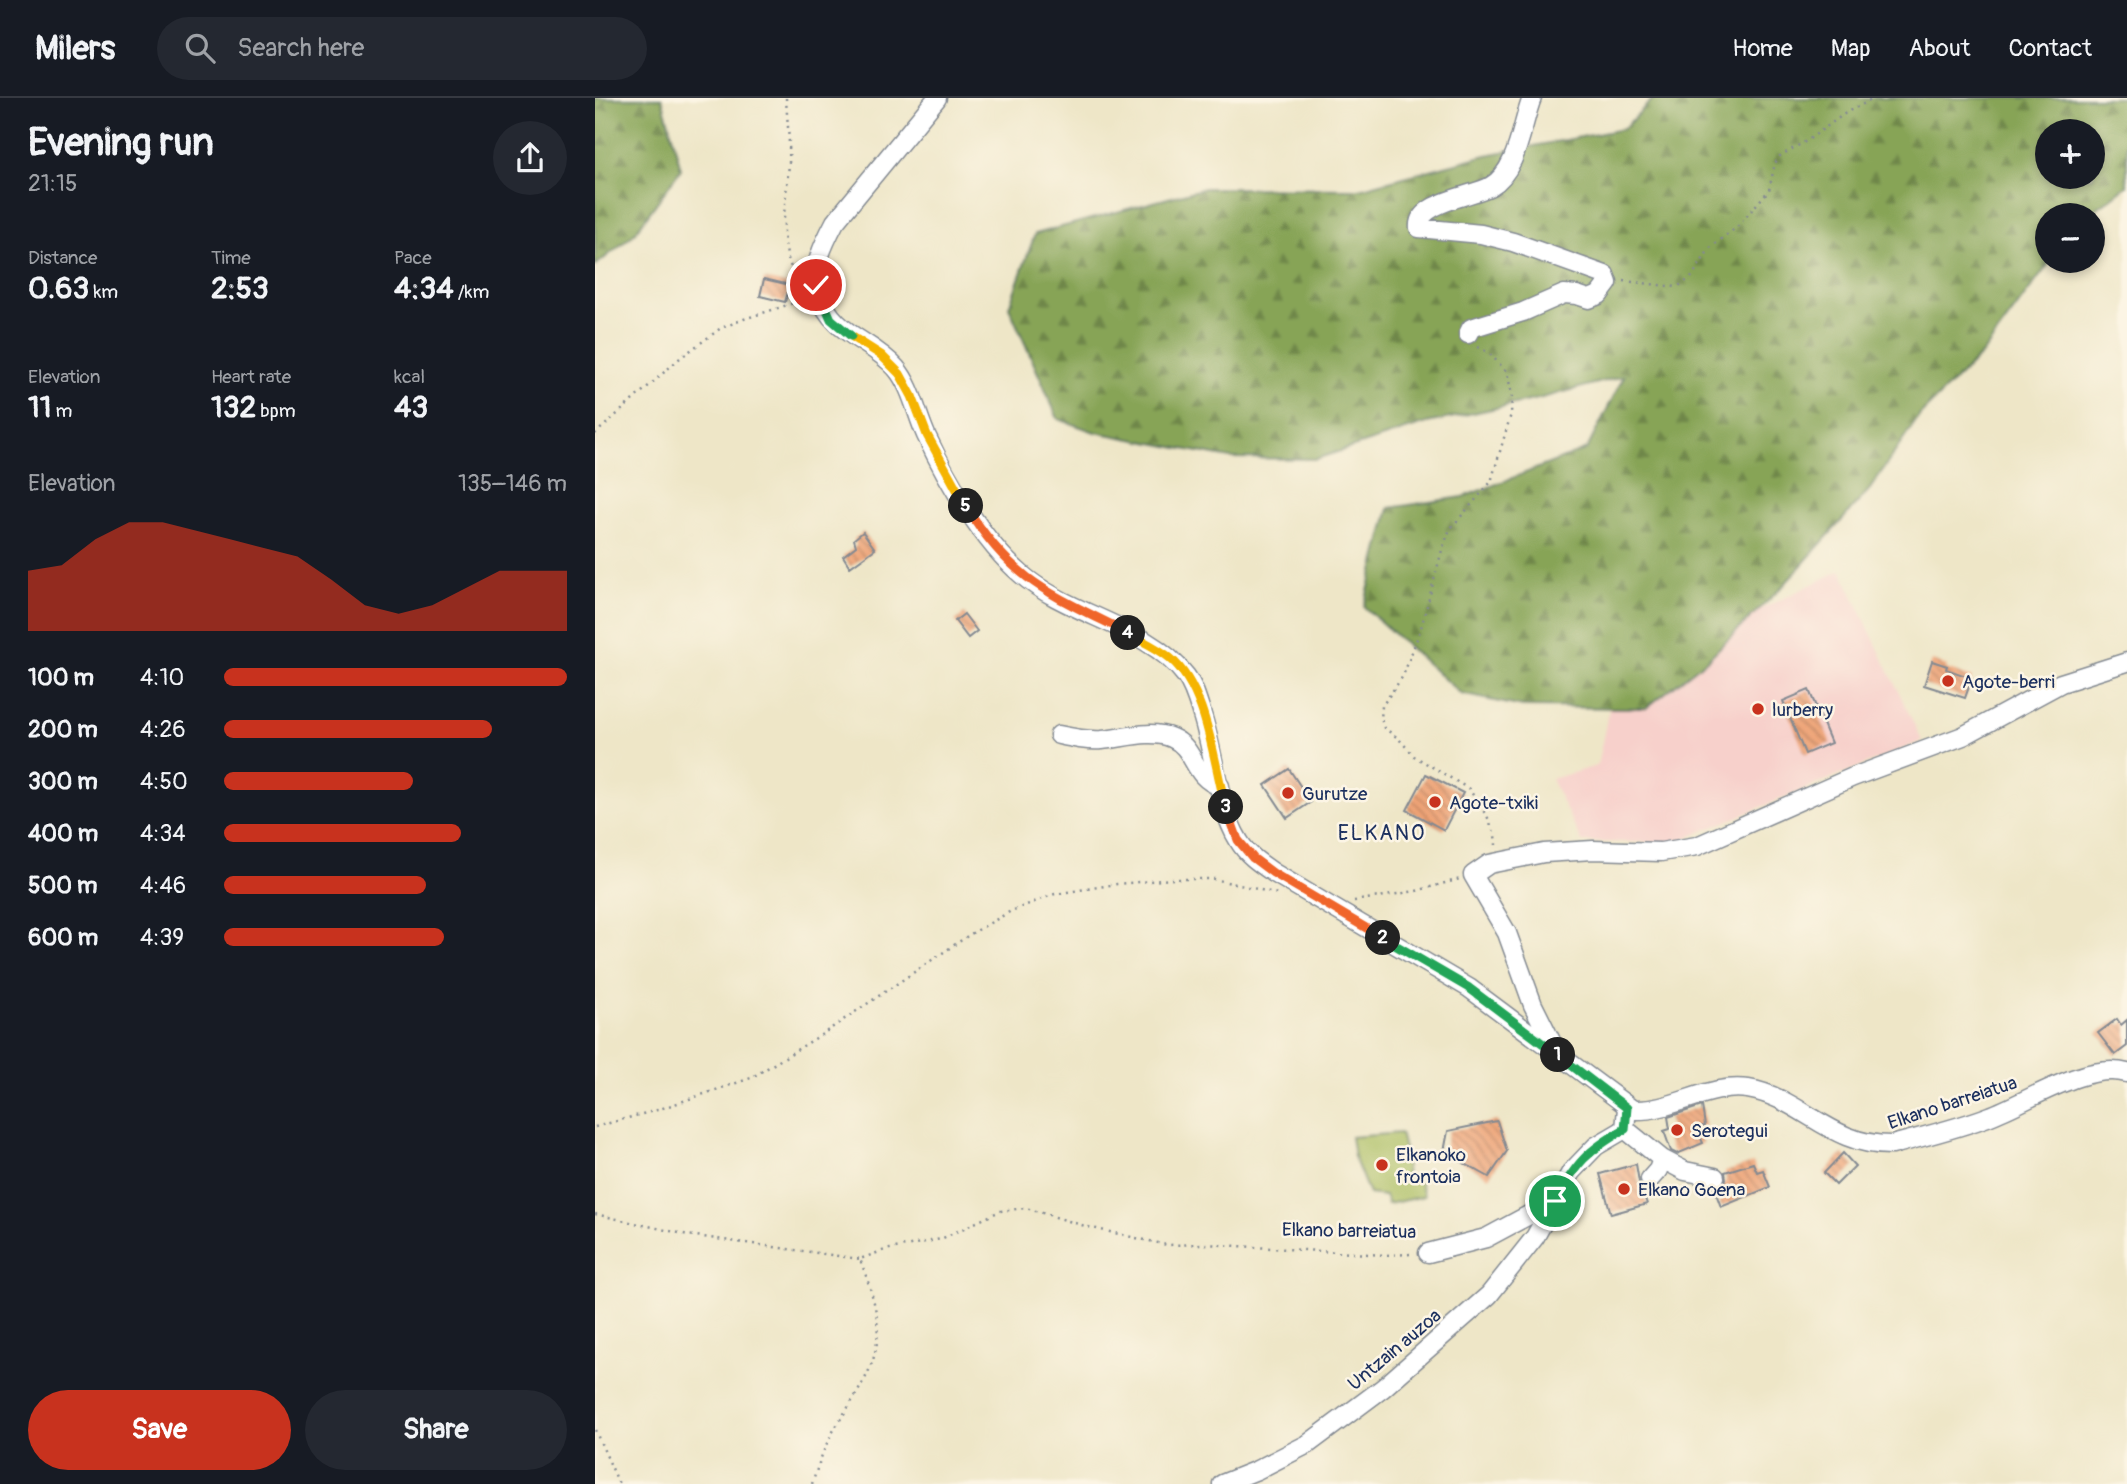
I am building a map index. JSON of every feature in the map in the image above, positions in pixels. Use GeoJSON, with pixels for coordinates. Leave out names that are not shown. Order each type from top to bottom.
{"type":"FeatureCollection","features":[{"type":"Feature","properties":{"kind":"street"},"geometry":{"type":"LineString","coordinates":[[937,98],[835,222],[818,262],[815,295],[838,326],[881,355],[900,374],[927,435],[953,484],[977,524],[1011,565],[1049,594],[1147,643],[1170,658],[1188,678],[1206,726],[1231,825],[1238,840],[1253,858],[1273,873],[1469,988],[1627,1108],[1625,1129]]}},
{"type":"Feature","properties":{"kind":"street"},"geometry":{"type":"LineString","coordinates":[[1468,334],[1471,328],[1523,312],[1564,294],[1589,299],[1599,295],[1607,285],[1608,279],[1605,275],[1513,242],[1481,234],[1419,228],[1418,222],[1422,215],[1444,202],[1491,186],[1504,175],[1512,160],[1532,98]]}},
{"type":"Feature","properties":{"kind":"street"},"geometry":{"type":"LineString","coordinates":[[1559,1056],[1533,1005],[1507,933],[1473,875],[1481,869],[1497,862],[1557,852],[1593,850],[1652,853],[1697,845],[1853,777],[1963,736],[2061,683],[2127,662]]}},
{"type":"Feature","properties":{"kind":"street"},"geometry":{"type":"LineString","coordinates":[[1059,735],[1093,740],[1146,734],[1171,737],[1185,748],[1202,776],[1212,784],[1220,786]]}},
{"type":"Feature","properties":{"kind":"street","name":"Elkano barreiatua"},"geometry":{"type":"LineString","coordinates":[[1627,1108],[1657,1109],[1729,1089],[1745,1089],[1779,1099],[1850,1139],[1876,1145],[1892,1145],[1989,1116],[2084,1075],[2105,1070],[2127,1073]]}},
{"type":"Feature","properties":{"kind":"street"},"geometry":{"type":"LineString","coordinates":[[1625,1129],[1662,1159],[1685,1171],[1715,1177]]}},
{"type":"Feature","properties":{"kind":"street"},"geometry":{"type":"LineString","coordinates":[[1555,1201],[1571,1172],[1596,1146],[1625,1129]]}},
{"type":"Feature","properties":{"kind":"street"},"geometry":{"type":"LineString","coordinates":[[1650,1179],[1658,1170],[1662,1159]]}},
{"type":"Feature","properties":{"kind":"street","name":"Elkano barreiatua"},"geometry":{"type":"LineString","coordinates":[[1428,1253],[1486,1238],[1555,1201]]}},
{"type":"Feature","properties":{"kind":"street","name":"Untzain auzoa"},"geometry":{"type":"LineString","coordinates":[[1222,1484],[1308,1444],[1383,1388],[1489,1295],[1535,1237],[1555,1201]]}},
{"type":"Feature","properties":{"kind":"path"},"geometry":{"type":"LineString","coordinates":[[786,98],[789,160],[782,217],[784,241],[797,282],[815,295]]}},
{"type":"Feature","properties":{"kind":"path"},"geometry":{"type":"LineString","coordinates":[[1607,285],[1626,280],[1677,287],[1691,278],[1710,248],[1737,228],[1769,190],[1775,163],[1780,156],[1875,98]]}},
{"type":"Feature","properties":{"kind":"path"},"geometry":{"type":"LineString","coordinates":[[595,434],[681,358],[721,328],[815,295]]}},
{"type":"Feature","properties":{"kind":"path"},"geometry":{"type":"LineString","coordinates":[[1468,334],[1469,340],[1494,358],[1507,372],[1513,395],[1511,414],[1490,482],[1450,529],[1421,628],[1403,676],[1382,706],[1381,719],[1384,728],[1398,738],[1414,756],[1460,782],[1482,805],[1495,835],[1497,862]]}},
{"type":"Feature","properties":{"kind":"path"},"geometry":{"type":"LineString","coordinates":[[1353,901],[1446,885],[1473,875]]}},
{"type":"Feature","properties":{"kind":"path"},"geometry":{"type":"LineString","coordinates":[[595,1127],[657,1110],[751,1078],[824,1033],[969,935],[1011,911],[1055,894],[1117,884],[1173,879],[1215,879],[1283,895]]}},
{"type":"Feature","properties":{"kind":"path","name":"Elkano barreiatua"},"geometry":{"type":"LineString","coordinates":[[860,1259],[885,1250],[941,1238],[1000,1211],[1025,1208],[1088,1227],[1167,1245],[1205,1244],[1385,1255],[1428,1253]]}},
{"type":"Feature","properties":{"kind":"path"},"geometry":{"type":"LineString","coordinates":[[595,1214],[739,1244],[860,1259],[870,1287],[877,1320],[876,1349],[847,1410],[830,1438],[812,1484]]}},
{"type":"Feature","properties":{"kind":"path"},"geometry":{"type":"LineString","coordinates":[[595,1430],[619,1484]]}},
{"type":"Feature","properties":{"kind":"shaded area","name":"lurberry"},"geometry":{"type":"Polygon","coordinates":[[[1841,570],[1922,741],[1676,842],[1582,842],[1551,779],[1597,766],[1616,676],[1841,570]]]}},
{"type":"Feature","properties":{"kind":"green space"},"geometry":{"type":"Polygon","coordinates":[[[595,98],[662,98],[681,169],[634,234],[595,266],[595,98]]]}},
{"type":"Feature","properties":{"kind":"green space"},"geometry":{"type":"Polygon","coordinates":[[[1654,98],[2127,98],[2127,186],[2104,203],[2035,203],[2035,273],[2042,273],[1982,354],[1920,415],[1870,489],[1783,586],[1708,659],[1646,708],[1523,707],[1461,694],[1364,607],[1389,508],[1463,497],[1587,449],[1624,376],[1538,399],[1427,423],[1316,459],[1230,458],[1095,432],[1058,419],[1009,307],[1035,234],[1205,188],[1359,189],[1486,155],[1623,129],[1654,98]]]}},
{"type":"Feature","properties":{"kind":"green space","name":"Elkanoko frontoia"},"geometry":{"type":"Polygon","coordinates":[[[1400,1133],[1407,1181],[1419,1179],[1424,1196],[1388,1204],[1385,1196],[1369,1194],[1354,1157],[1351,1137],[1400,1133]]]}},
{"type":"Feature","properties":{"kind":"building"},"geometry":{"type":"Polygon","coordinates":[[[764,279],[790,285],[785,302],[760,296],[764,279]]]}},
{"type":"Feature","properties":{"kind":"building"},"geometry":{"type":"Polygon","coordinates":[[[863,532],[875,549],[850,567],[843,556],[856,546],[854,539],[863,532]]]}},
{"type":"Feature","properties":{"kind":"building"},"geometry":{"type":"Polygon","coordinates":[[[964,614],[977,631],[968,638],[955,621],[964,614]]]}},
{"type":"Feature","properties":{"kind":"building","name":"Agote-berri"},"geometry":{"type":"Polygon","coordinates":[[[1932,661],[1972,678],[1965,698],[1924,685],[1932,661]]]}},
{"type":"Feature","properties":{"kind":"building"},"geometry":{"type":"Polygon","coordinates":[[[1809,690],[1831,743],[1805,754],[1783,701],[1809,690]]]}},
{"type":"Feature","properties":{"kind":"building","name":"Gurutze"},"geometry":{"type":"Polygon","coordinates":[[[1289,769],[1311,802],[1287,818],[1265,785],[1289,769]]]}},
{"type":"Feature","properties":{"kind":"building","name":"Agote-txiki"},"geometry":{"type":"Polygon","coordinates":[[[1426,774],[1463,793],[1444,830],[1407,810],[1426,774]]]}},
{"type":"Feature","properties":{"kind":"building"},"geometry":{"type":"Polygon","coordinates":[[[2117,1019],[2121,1025],[2127,1020],[2127,1046],[2115,1055],[2098,1033],[2117,1019]]]}},
{"type":"Feature","properties":{"kind":"building","name":"Serotegui"},"geometry":{"type":"Polygon","coordinates":[[[1702,1106],[1705,1126],[1696,1127],[1703,1143],[1677,1154],[1671,1151],[1664,1131],[1670,1129],[1668,1117],[1702,1106]]]}},
{"type":"Feature","properties":{"kind":"building"},"geometry":{"type":"Polygon","coordinates":[[[1497,1121],[1507,1151],[1489,1177],[1444,1152],[1448,1131],[1497,1121]]]}},
{"type":"Feature","properties":{"kind":"building"},"geometry":{"type":"Polygon","coordinates":[[[1843,1153],[1855,1166],[1836,1185],[1824,1173],[1843,1153]]]}},
{"type":"Feature","properties":{"kind":"building"},"geometry":{"type":"Polygon","coordinates":[[[1753,1163],[1757,1172],[1763,1170],[1770,1187],[1721,1207],[1714,1188],[1724,1184],[1725,1172],[1753,1163]]]}},
{"type":"Feature","properties":{"kind":"building","name":"Elkano Goena"},"geometry":{"type":"Polygon","coordinates":[[[1636,1164],[1647,1204],[1611,1214],[1600,1174],[1636,1164]]]}},
{"type":"Feature","properties":{"kind":"place","name":"Agote-berri"},"geometry":{"type":"Point","coordinates":[1948,681]}},
{"type":"Feature","properties":{"kind":"place","name":"lurberry"},"geometry":{"type":"Point","coordinates":[1758,709]}},
{"type":"Feature","properties":{"kind":"place","name":"Gurutze"},"geometry":{"type":"Point","coordinates":[1288,793]}},
{"type":"Feature","properties":{"kind":"place","name":"Agote-txiki"},"geometry":{"type":"Point","coordinates":[1435,802]}},
{"type":"Feature","properties":{"kind":"place","name":"Serotegui"},"geometry":{"type":"Point","coordinates":[1677,1130]}},
{"type":"Feature","properties":{"kind":"place","name":"Elkanoko frontoia"},"geometry":{"type":"Point","coordinates":[1382,1165]}},
{"type":"Feature","properties":{"kind":"place","name":"Elkano Goena"},"geometry":{"type":"Point","coordinates":[1624,1189]}},
{"type":"Feature","properties":{"kind":"district","name":"ELKANO"},"geometry":{"type":"Point","coordinates":[1382,833]}},
{"type":"Feature","properties":{"kind":"route"},"geometry":{"type":"LineString","coordinates":[[816,285],[831,319],[851,336],[881,355],[900,374],[927,435],[953,484],[977,524],[1011,565],[1038,587],[1147,643],[1170,658],[1188,678],[1206,726],[1231,825],[1238,840],[1253,858],[1273,873],[1469,988],[1627,1108],[1625,1129],[1596,1146],[1571,1172],[1555,1201]]}}]}
